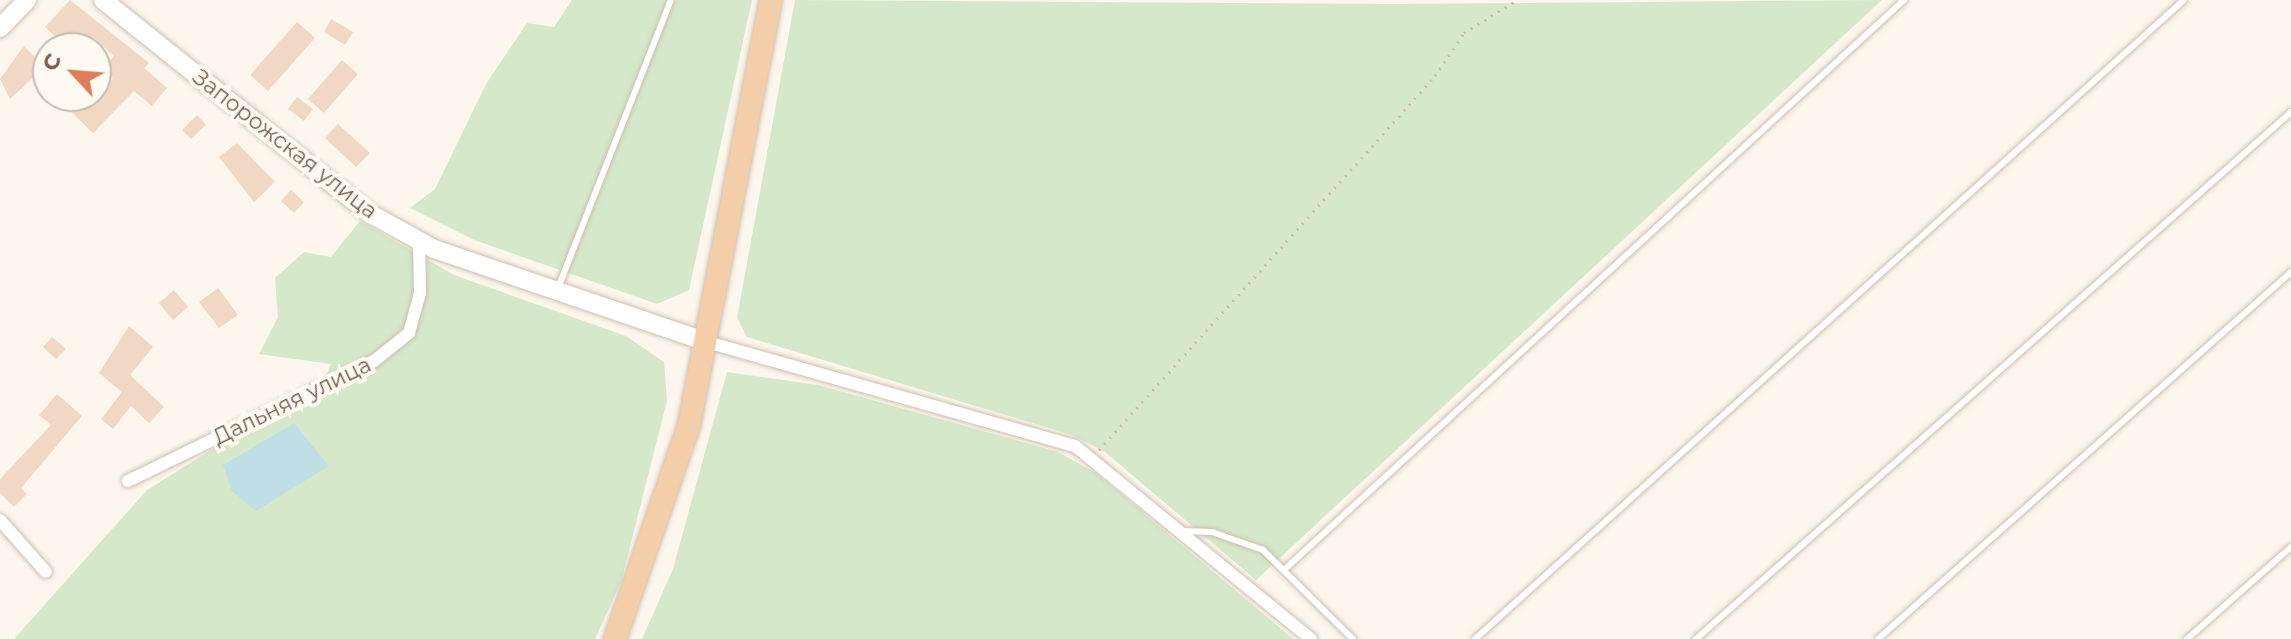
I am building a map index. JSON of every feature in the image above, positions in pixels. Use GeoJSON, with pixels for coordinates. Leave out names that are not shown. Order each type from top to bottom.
{"type":"FeatureCollection","features":[{"type":"Feature","properties":{"kind":"highway"},"geometry":{"type":"LineString","coordinates":[[615,639],[689,425],[771,0]]}},
{"type":"Feature","properties":{"kind":"main road"},"geometry":{"type":"LineString","coordinates":[[0,28],[27,0]]}},
{"type":"Feature","properties":{"kind":"main road","name":"Запорожская улица"},"geometry":{"type":"LineString","coordinates":[[103,0],[369,213],[419,241],[555,295],[707,342]]}},
{"type":"Feature","properties":{"kind":"street","name":"Дальняя улица"},"geometry":{"type":"LineString","coordinates":[[128,481],[374,361],[409,333],[420,293],[419,241]]}},
{"type":"Feature","properties":{"kind":"street"},"geometry":{"type":"LineString","coordinates":[[707,342],[1075,446],[1311,639]]}},
{"type":"Feature","properties":{"kind":"street"},"geometry":{"type":"LineString","coordinates":[[0,520],[46,572]]}},
{"type":"Feature","properties":{"kind":"lane"},"geometry":{"type":"LineString","coordinates":[[555,295],[671,0]]}},
{"type":"Feature","properties":{"kind":"lane"},"geometry":{"type":"LineString","coordinates":[[1285,569],[1904,0]]}},
{"type":"Feature","properties":{"kind":"lane"},"geometry":{"type":"LineString","coordinates":[[1475,639],[2184,0]]}},
{"type":"Feature","properties":{"kind":"lane"},"geometry":{"type":"LineString","coordinates":[[1696,639],[2291,112]]}},
{"type":"Feature","properties":{"kind":"lane"},"geometry":{"type":"LineString","coordinates":[[1878,639],[2291,272]]}},
{"type":"Feature","properties":{"kind":"lane"},"geometry":{"type":"LineString","coordinates":[[1181,531],[1212,532],[1263,550],[1353,639]]}},
{"type":"Feature","properties":{"kind":"lane"},"geometry":{"type":"LineString","coordinates":[[2187,639],[2291,547]]}},
{"type":"Feature","properties":{"kind":"path"},"geometry":{"type":"LineString","coordinates":[[1090,458],[1435,76],[1464,33],[1517,0]]}},
{"type":"Feature","properties":{"kind":"green space"},"geometry":{"type":"Polygon","coordinates":[[[572,0],[752,0],[689,290],[657,304],[474,240],[410,208],[435,189],[486,84],[527,23],[554,27],[572,0]]]}},
{"type":"Feature","properties":{"kind":"green space"},"geometry":{"type":"Polygon","coordinates":[[[795,0],[1393,4],[1882,0],[1256,580],[1105,452],[1072,435],[747,337],[737,318],[795,0]]]}},
{"type":"Feature","properties":{"kind":"green space"},"geometry":{"type":"Polygon","coordinates":[[[360,221],[454,275],[626,336],[664,362],[667,401],[621,582],[595,639],[14,639],[147,490],[237,434],[316,401],[331,364],[259,354],[278,317],[275,278],[304,252],[331,257],[360,221]]]}},
{"type":"Feature","properties":{"kind":"green space"},"geometry":{"type":"Polygon","coordinates":[[[727,372],[818,385],[1058,452],[1096,473],[1293,639],[642,639],[673,569],[727,372]]]}},
{"type":"Feature","properties":{"kind":"water"},"geometry":{"type":"Polygon","coordinates":[[[294,423],[329,466],[256,511],[232,491],[223,465],[294,423]]]}},
{"type":"Feature","properties":{"kind":"building"},"geometry":{"type":"Polygon","coordinates":[[[70,0],[110,32],[50,32],[45,27],[70,0]]]}},
{"type":"Feature","properties":{"kind":"building"},"geometry":{"type":"Polygon","coordinates":[[[331,19],[353,32],[345,45],[324,32],[331,19]]]}},
{"type":"Feature","properties":{"kind":"building"},"geometry":{"type":"Polygon","coordinates":[[[297,22],[315,38],[268,91],[250,75],[297,22]]]}},
{"type":"Feature","properties":{"kind":"building"},"geometry":{"type":"Polygon","coordinates":[[[112,33],[149,63],[144,68],[167,88],[152,106],[134,91],[93,133],[71,112],[112,112],[112,33]]]}},
{"type":"Feature","properties":{"kind":"building"},"geometry":{"type":"Polygon","coordinates":[[[24,46],[32,54],[32,79],[10,99],[0,79],[24,46]]]}},
{"type":"Feature","properties":{"kind":"building"},"geometry":{"type":"Polygon","coordinates":[[[342,60],[358,74],[324,113],[308,99],[342,60]]]}},
{"type":"Feature","properties":{"kind":"building"},"geometry":{"type":"Polygon","coordinates":[[[297,97],[313,109],[304,121],[288,109],[297,97]]]}},
{"type":"Feature","properties":{"kind":"building"},"geometry":{"type":"Polygon","coordinates":[[[197,115],[206,125],[191,139],[182,130],[197,115]]]}},
{"type":"Feature","properties":{"kind":"building"},"geometry":{"type":"Polygon","coordinates":[[[338,124],[370,153],[356,167],[325,138],[338,124]]]}},
{"type":"Feature","properties":{"kind":"building"},"geometry":{"type":"Polygon","coordinates":[[[237,143],[275,182],[254,202],[219,157],[237,143]]]}},
{"type":"Feature","properties":{"kind":"building"},"geometry":{"type":"Polygon","coordinates":[[[291,190],[304,202],[294,213],[281,201],[291,190]]]}},
{"type":"Feature","properties":{"kind":"building"},"geometry":{"type":"Polygon","coordinates":[[[218,288],[238,315],[219,328],[199,302],[218,288]]]}},
{"type":"Feature","properties":{"kind":"building"},"geometry":{"type":"Polygon","coordinates":[[[174,290],[188,307],[173,320],[159,303],[174,290]]]}},
{"type":"Feature","properties":{"kind":"building"},"geometry":{"type":"Polygon","coordinates":[[[129,326],[153,347],[130,375],[164,407],[149,423],[131,406],[113,429],[101,419],[122,392],[99,373],[129,326]]]}},
{"type":"Feature","properties":{"kind":"building"},"geometry":{"type":"Polygon","coordinates":[[[52,337],[66,349],[56,359],[43,347],[52,337]]]}},
{"type":"Feature","properties":{"kind":"building"},"geometry":{"type":"Polygon","coordinates":[[[57,394],[82,416],[21,488],[27,494],[14,507],[0,493],[0,479],[51,425],[39,415],[57,394]]]}}]}
